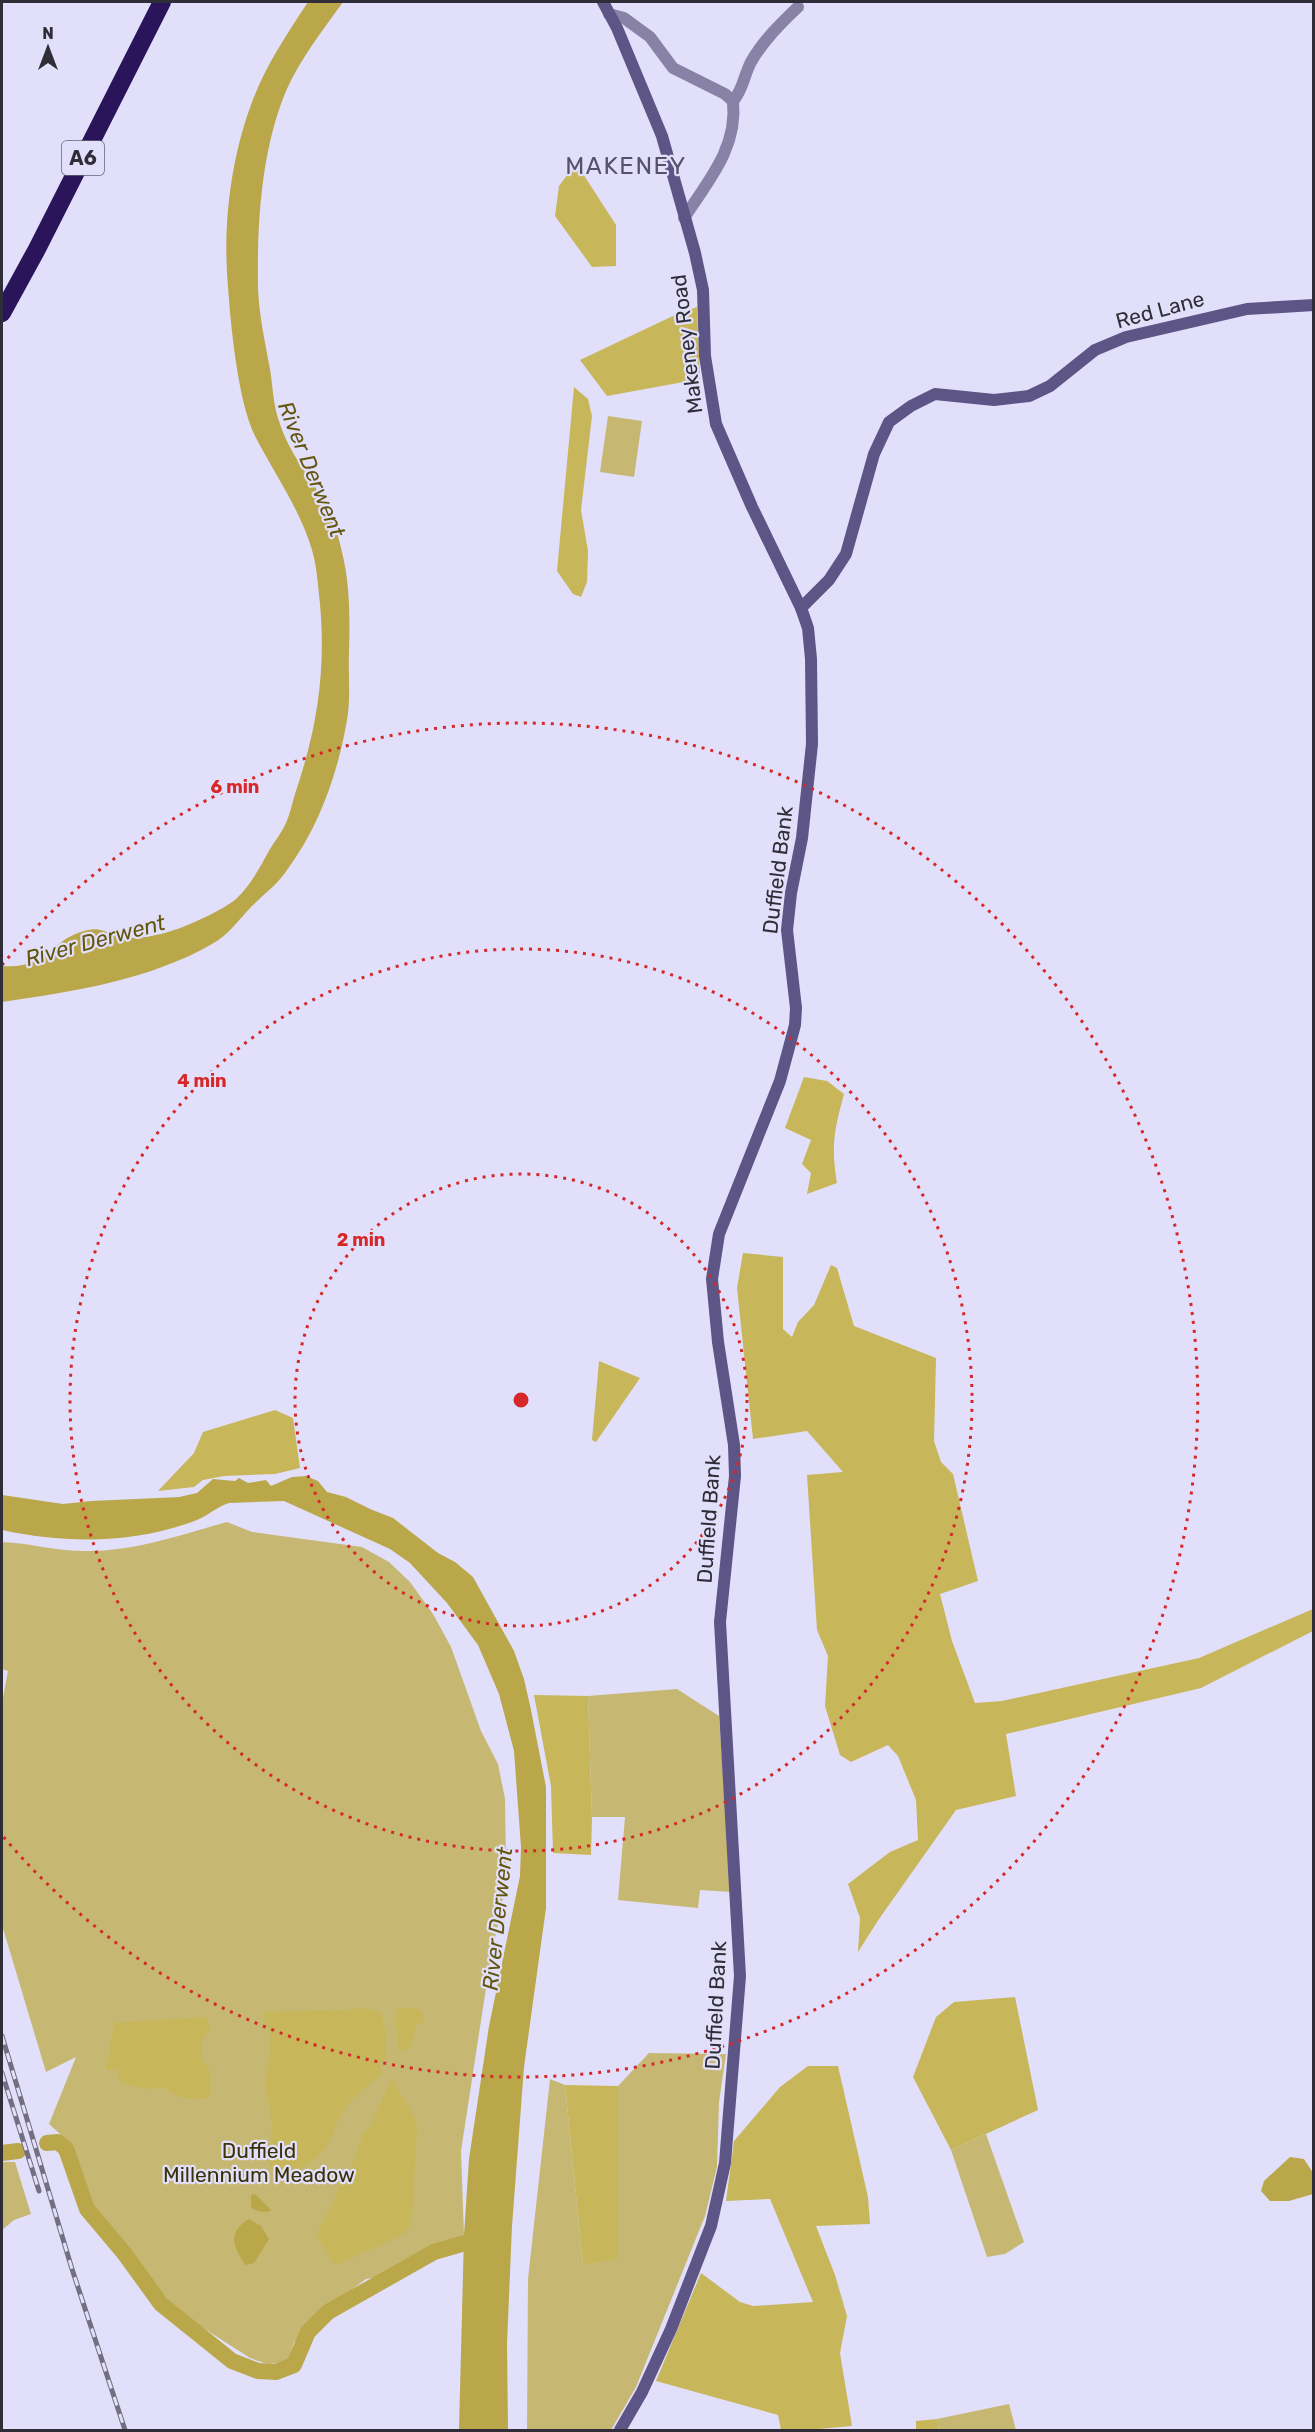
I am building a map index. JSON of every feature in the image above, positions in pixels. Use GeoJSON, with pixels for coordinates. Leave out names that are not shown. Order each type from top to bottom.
{"type":"FeatureCollection","features":[{"type":"Feature","properties":{"kind":"highway","name":"A6"},"geometry":{"type":"LineString","coordinates":[[2,313],[37,249],[162,2]]}},
{"type":"Feature","properties":{"kind":"street","name":"Makeney Road"},"geometry":{"type":"LineString","coordinates":[[603,2],[662,136],[684,218],[703,290],[705,356],[716,424],[752,507],[801,608]]}},
{"type":"Feature","properties":{"kind":"street"},"geometry":{"type":"LineString","coordinates":[[684,218],[722,163],[734,121],[733,102],[742,87],[750,63],[764,43],[798,7]]}},
{"type":"Feature","properties":{"kind":"street"},"geometry":{"type":"LineString","coordinates":[[609,14],[624,18],[650,37],[673,68],[725,94],[733,102]]}},
{"type":"Feature","properties":{"kind":"street","name":"Red Lane"},"geometry":{"type":"LineString","coordinates":[[801,608],[829,580],[846,554],[874,454],[889,422],[911,406],[935,394],[994,400],[1029,396],[1050,386],[1095,350],[1126,337],[1246,309],[1314,305]]}},
{"type":"Feature","properties":{"kind":"street","name":"Duffield Bank"},"geometry":{"type":"LineString","coordinates":[[620,2430],[642,2392],[671,2330],[711,2226],[725,2163],[741,1964],[720,1622],[735,1476],[734,1445],[717,1342],[712,1280],[719,1234],[780,1081],[795,1025],[796,1008],[787,930],[791,893],[802,838],[812,744],[811,659],[808,628],[801,608]]}},
{"type":"Feature","properties":{"kind":"green space"},"geometry":{"type":"Polygon","coordinates":[[[608,416],[642,421],[634,477],[600,472],[608,416]]]}},
{"type":"Feature","properties":{"kind":"green space","name":"Duffield Millennium Meadow"},"geometry":{"type":"Polygon","coordinates":[[[227,1522],[252,1532],[362,1547],[389,1562],[410,1582],[433,1614],[451,1647],[481,1731],[498,1764],[505,1799],[506,1868],[501,1914],[492,1949],[461,2151],[464,2235],[415,2257],[385,2276],[366,2279],[311,2323],[294,2343],[288,2362],[267,2364],[250,2358],[180,2313],[149,2278],[94,2208],[70,2143],[49,2124],[76,2057],[46,2072],[2,1925],[2,1703],[8,1671],[2,1669],[2,1542],[74,1551],[102,1551],[156,1542],[227,1522]]]}},
{"type":"Feature","properties":{"kind":"green space"},"geometry":{"type":"Polygon","coordinates":[[[677,1689],[719,1716],[731,1892],[700,1890],[698,1908],[618,1900],[625,1817],[592,1817],[588,1696],[677,1689]]]}},
{"type":"Feature","properties":{"kind":"green space"},"geometry":{"type":"Polygon","coordinates":[[[649,2053],[726,2054],[719,2102],[717,2167],[705,2216],[636,2387],[611,2430],[527,2430],[528,2279],[550,2079],[565,2085],[583,2266],[618,2257],[618,2086],[649,2053]]]}},
{"type":"Feature","properties":{"kind":"green space"},"geometry":{"type":"Polygon","coordinates":[[[986,2134],[1024,2242],[1005,2254],[987,2257],[951,2150],[986,2134]]]}},
{"type":"Feature","properties":{"kind":"green space"},"geometry":{"type":"Polygon","coordinates":[[[2,2162],[15,2162],[31,2214],[14,2220],[2,2230],[2,2162]]]}},
{"type":"Feature","properties":{"kind":"green space"},"geometry":{"type":"Polygon","coordinates":[[[1009,2404],[1016,2430],[939,2430],[937,2419],[1009,2404]]]}},
{"type":"Feature","properties":{"kind":"shaded area"},"geometry":{"type":"Polygon","coordinates":[[[576,163],[616,225],[616,266],[592,267],[555,216],[559,186],[576,163]]]}},
{"type":"Feature","properties":{"kind":"shaded area"},"geometry":{"type":"Polygon","coordinates":[[[697,307],[700,379],[607,396],[580,360],[675,315],[697,307]]]}},
{"type":"Feature","properties":{"kind":"shaded area"},"geometry":{"type":"Polygon","coordinates":[[[574,387],[588,399],[592,416],[581,510],[588,551],[587,582],[581,597],[573,594],[557,571],[574,387]]]}},
{"type":"Feature","properties":{"kind":"shaded area"},"geometry":{"type":"Polygon","coordinates":[[[804,1077],[827,1081],[844,1094],[834,1138],[837,1183],[807,1194],[811,1173],[802,1164],[811,1140],[785,1128],[804,1077]]]}},
{"type":"Feature","properties":{"kind":"shaded area"},"geometry":{"type":"Polygon","coordinates":[[[743,1253],[783,1257],[783,1329],[792,1337],[798,1322],[814,1305],[831,1265],[837,1268],[854,1326],[936,1358],[934,1441],[941,1462],[953,1474],[978,1581],[940,1594],[952,1641],[975,1703],[1002,1701],[1199,1658],[1313,1609],[1313,1631],[1201,1688],[1006,1734],[1016,1796],[956,1810],[858,1952],[860,1918],[848,1884],[890,1852],[918,1840],[916,1800],[898,1756],[888,1745],[851,1762],[840,1755],[825,1706],[828,1656],[817,1630],[807,1475],[843,1472],[807,1431],[753,1439],[737,1288],[743,1253]]]}},
{"type":"Feature","properties":{"kind":"shaded area"},"geometry":{"type":"Polygon","coordinates":[[[599,1361],[640,1378],[596,1442],[592,1440],[599,1361]]]}},
{"type":"Feature","properties":{"kind":"shaded area"},"geometry":{"type":"Polygon","coordinates":[[[275,1410],[293,1418],[300,1468],[275,1474],[224,1476],[203,1480],[194,1487],[158,1491],[194,1453],[203,1432],[275,1410]]]}},
{"type":"Feature","properties":{"kind":"shaded area"},"geometry":{"type":"Polygon","coordinates":[[[534,1695],[588,1696],[591,1855],[553,1853],[551,1786],[534,1695]]]}},
{"type":"Feature","properties":{"kind":"shaded area"},"geometry":{"type":"Polygon","coordinates":[[[1015,1997],[1038,2110],[951,2150],[913,2077],[936,2017],[954,2002],[1015,1997]]]}},
{"type":"Feature","properties":{"kind":"shaded area"},"geometry":{"type":"Polygon","coordinates":[[[410,2007],[422,2011],[424,2024],[417,2024],[410,2048],[399,2052],[395,2009],[410,2007]]]}},
{"type":"Feature","properties":{"kind":"shaded area"},"geometry":{"type":"Polygon","coordinates":[[[363,2008],[381,2012],[386,2034],[386,2058],[380,2063],[382,2073],[345,2108],[327,2144],[313,2160],[296,2170],[279,2173],[269,2162],[272,2123],[265,2086],[271,2036],[265,2023],[264,2012],[334,2011],[363,2008]]]}},
{"type":"Feature","properties":{"kind":"shaded area"},"geometry":{"type":"Polygon","coordinates":[[[205,2017],[211,2026],[202,2040],[201,2058],[210,2071],[211,2097],[186,2098],[164,2087],[148,2089],[121,2083],[117,2070],[106,2070],[114,2023],[205,2017]]]}},
{"type":"Feature","properties":{"kind":"shaded area"},"geometry":{"type":"Polygon","coordinates":[[[808,2066],[838,2066],[868,2197],[870,2224],[816,2226],[835,2275],[847,2316],[840,2353],[852,2426],[781,2430],[778,2415],[656,2381],[701,2273],[740,2302],[753,2306],[813,2302],[770,2199],[726,2201],[734,2141],[780,2087],[808,2066]]]}},
{"type":"Feature","properties":{"kind":"shaded area"},"geometry":{"type":"Polygon","coordinates":[[[392,2079],[416,2120],[412,2217],[409,2227],[403,2234],[335,2266],[316,2235],[338,2192],[339,2181],[346,2181],[365,2130],[368,2131],[392,2079]]]}},
{"type":"Feature","properties":{"kind":"shaded area"},"geometry":{"type":"Polygon","coordinates":[[[565,2085],[618,2086],[618,2258],[583,2266],[565,2085]]]}},
{"type":"Feature","properties":{"kind":"shaded area"},"geometry":{"type":"Polygon","coordinates":[[[937,2419],[939,2430],[916,2430],[916,2421],[937,2419]]]}},
{"type":"Feature","properties":{"kind":"water","name":"River Derwent"},"geometry":{"type":"Polygon","coordinates":[[[308,2],[343,2],[298,68],[286,91],[278,114],[262,188],[258,239],[258,288],[278,417],[290,448],[331,516],[345,564],[349,614],[349,703],[338,760],[318,818],[298,853],[275,884],[218,940],[188,956],[137,976],[82,989],[2,1002],[2,966],[30,963],[75,934],[93,929],[123,937],[153,936],[186,926],[231,903],[255,876],[283,830],[290,813],[309,746],[321,677],[322,629],[318,583],[314,556],[307,535],[294,506],[255,436],[244,404],[231,323],[227,236],[231,184],[250,108],[270,63],[308,2]]]}},
{"type":"Feature","properties":{"kind":"water"},"geometry":{"type":"Polygon","coordinates":[[[306,1476],[318,1481],[327,1492],[346,1497],[393,1518],[473,1577],[514,1651],[524,1679],[531,1710],[546,1787],[546,1908],[524,2067],[512,2226],[507,2344],[508,2430],[459,2430],[464,2235],[469,2159],[489,2026],[520,1876],[521,1847],[514,1751],[499,1694],[478,1645],[447,1603],[410,1563],[390,1549],[284,1501],[229,1503],[206,1516],[173,1528],[125,1537],[51,1538],[2,1530],[2,1495],[63,1504],[179,1497],[197,1493],[213,1479],[235,1481],[239,1478],[248,1483],[266,1480],[271,1486],[292,1477],[306,1476]]]}},
{"type":"Feature","properties":{"kind":"water"},"geometry":{"type":"Polygon","coordinates":[[[1290,2157],[1304,2159],[1313,2173],[1313,2194],[1289,2201],[1270,2201],[1261,2191],[1264,2181],[1290,2157]]]}},
{"type":"Feature","properties":{"kind":"water"},"geometry":{"type":"Polygon","coordinates":[[[255,2194],[271,2210],[264,2212],[251,2208],[251,2195],[255,2194]]]}},
{"type":"Feature","properties":{"kind":"water"},"geometry":{"type":"Polygon","coordinates":[[[249,2219],[261,2226],[269,2239],[254,2263],[245,2265],[237,2252],[234,2240],[237,2229],[249,2219]]]}},
{"type":"Feature","properties":{"kind":"waterway"},"geometry":{"type":"LineString","coordinates":[[47,2143],[58,2142],[66,2149],[87,2209],[124,2253],[161,2304],[232,2361],[258,2371],[276,2372],[294,2365],[308,2332],[328,2312],[434,2252],[479,2239]]}},
{"type":"Feature","properties":{"kind":"waterway"},"geometry":{"type":"LineString","coordinates":[[2,2153],[18,2151]]}},
{"type":"Feature","properties":{"kind":"railway"},"geometry":{"type":"LineString","coordinates":[[2,2036],[72,2269],[125,2430]]}},
{"type":"Feature","properties":{"kind":"railway"},"geometry":{"type":"LineString","coordinates":[[2,2073],[39,2191]]}},
{"type":"Feature","properties":{"kind":"district","name":"MAKENEY"},"geometry":{"type":"Point","coordinates":[626,166]}}]}
